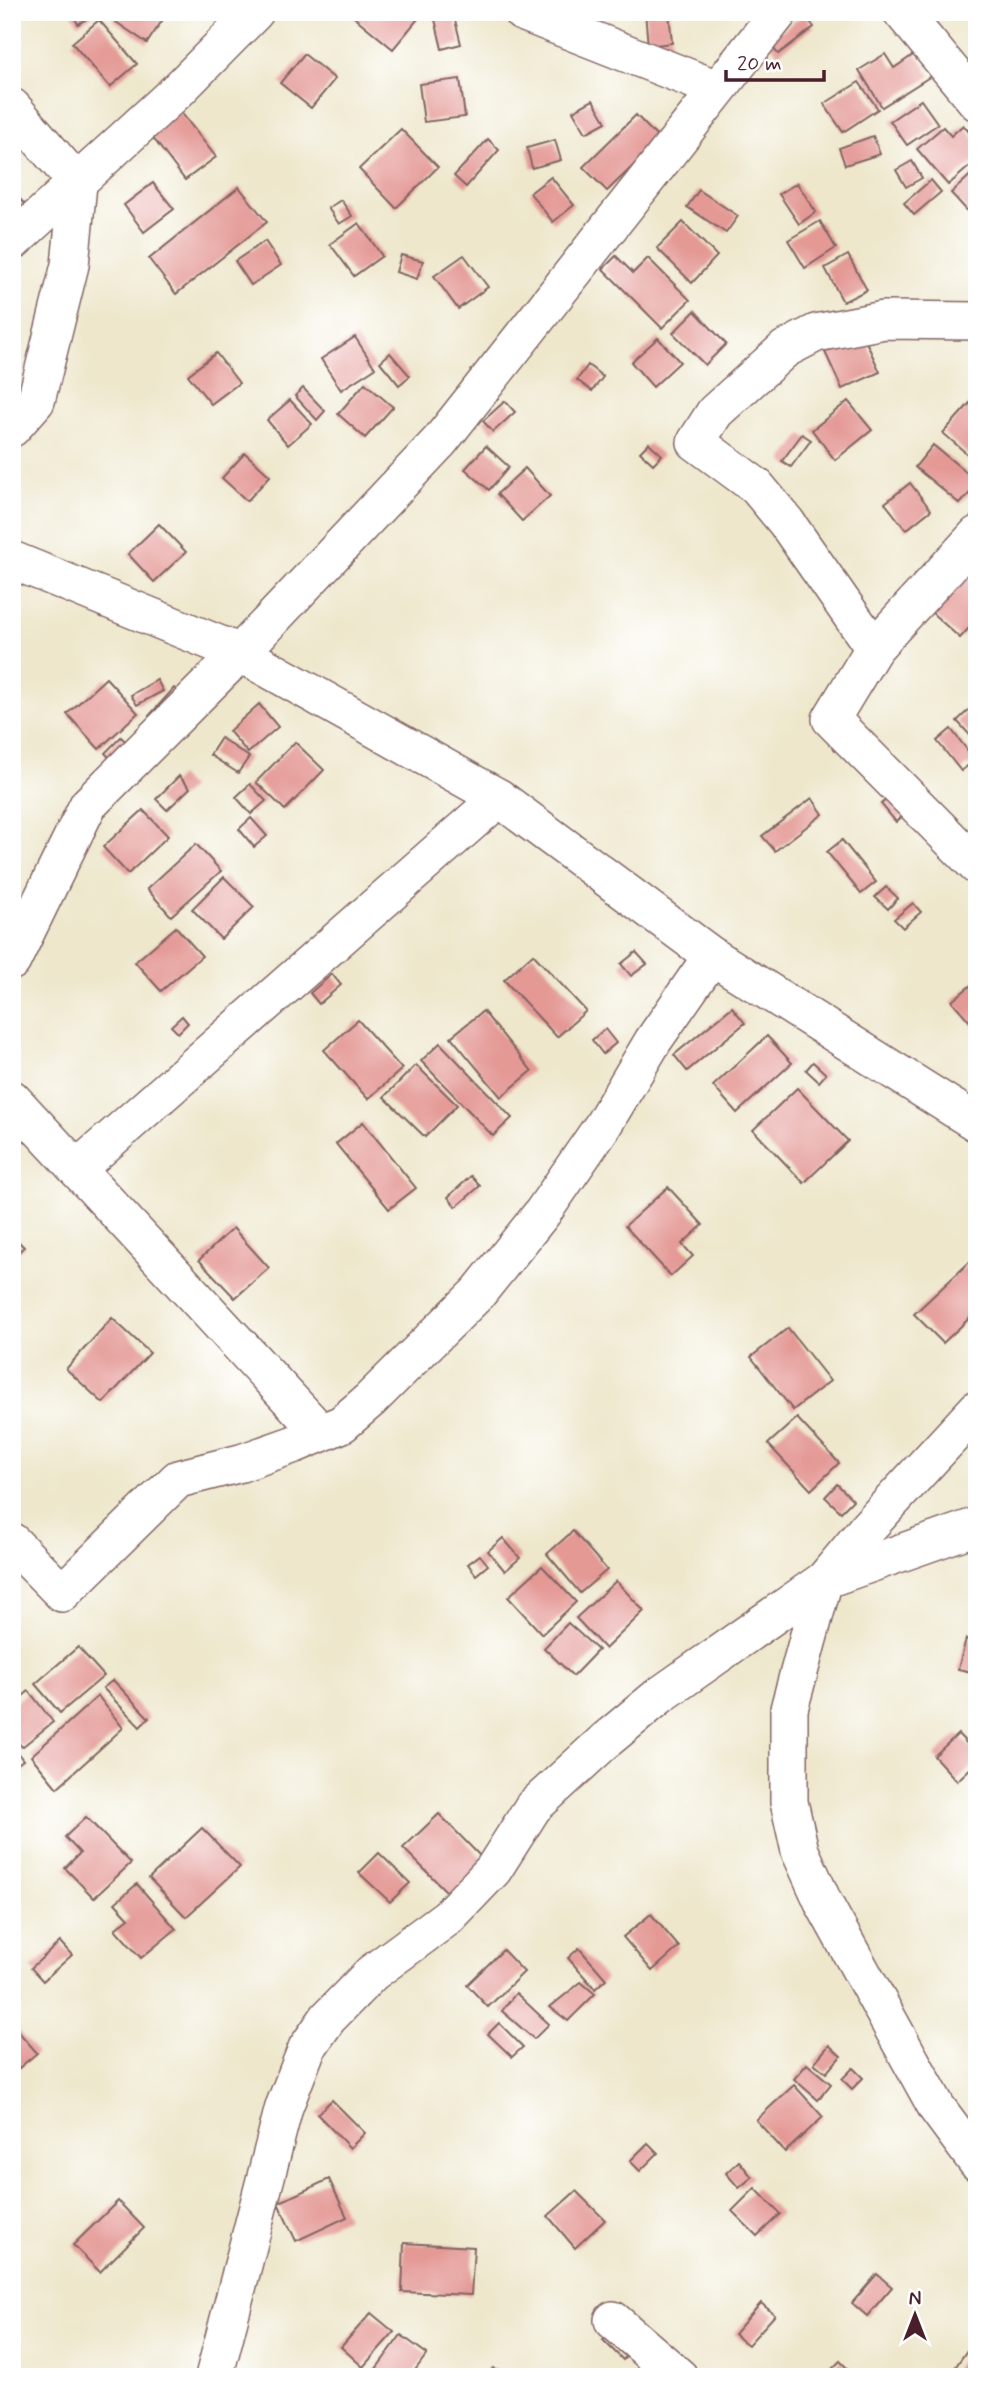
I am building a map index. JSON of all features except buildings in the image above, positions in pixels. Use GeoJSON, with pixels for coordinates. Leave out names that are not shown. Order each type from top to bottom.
{"type":"FeatureCollection","features":[{"type":"Feature","properties":{"kind":"street"},"geometry":{"type":"LineString","coordinates":[[12,243],[179,89],[255,12]]}},
{"type":"Feature","properties":{"kind":"street"},"geometry":{"type":"LineString","coordinates":[[522,12],[718,89]]}},
{"type":"Feature","properties":{"kind":"street"},"geometry":{"type":"LineString","coordinates":[[12,961],[88,805],[240,653],[440,441],[779,12]]}},
{"type":"Feature","properties":{"kind":"street"},"geometry":{"type":"LineString","coordinates":[[902,12],[977,102]]}},
{"type":"Feature","properties":{"kind":"street"},"geometry":{"type":"LineString","coordinates":[[12,107],[78,184],[70,265],[36,401],[12,428]]}},
{"type":"Feature","properties":{"kind":"street"},"geometry":{"type":"LineString","coordinates":[[874,648],[786,522],[757,487],[696,442],[715,412],[785,349],[816,333],[884,320],[977,321]]}},
{"type":"Feature","properties":{"kind":"street"},"geometry":{"type":"LineString","coordinates":[[977,535],[874,648],[831,719],[977,866]]}},
{"type":"Feature","properties":{"kind":"street"},"geometry":{"type":"LineString","coordinates":[[12,560],[240,653],[499,799],[712,956],[977,1123]]}},
{"type":"Feature","properties":{"kind":"street"},"geometry":{"type":"LineString","coordinates":[[77,1169],[499,799]]}},
{"type":"Feature","properties":{"kind":"street"},"geometry":{"type":"LineString","coordinates":[[12,1542],[62,1592],[178,1479],[241,1463],[342,1424],[478,1293],[543,1212],[603,1125],[653,1041],[712,956]]}},
{"type":"Feature","properties":{"kind":"street"},"geometry":{"type":"LineString","coordinates":[[12,1099],[321,1433]]}},
{"type":"Feature","properties":{"kind":"street"},"geometry":{"type":"LineString","coordinates":[[214,2377],[284,2107],[307,2048],[328,2018],[372,1973],[448,1917],[493,1870],[533,1807],[606,1740],[659,1696],[824,1580],[868,1527],[977,1409]]}},
{"type":"Feature","properties":{"kind":"street"},"geometry":{"type":"LineString","coordinates":[[824,1580],[977,1526]]}},
{"type":"Feature","properties":{"kind":"street"},"geometry":{"type":"LineString","coordinates":[[824,1580],[789,1709],[789,1802],[800,1852],[824,1904],[937,2108],[977,2162]]}},
{"type":"Feature","properties":{"kind":"street"},"geometry":{"type":"LineString","coordinates":[[613,2320],[679,2377]]}}]}
